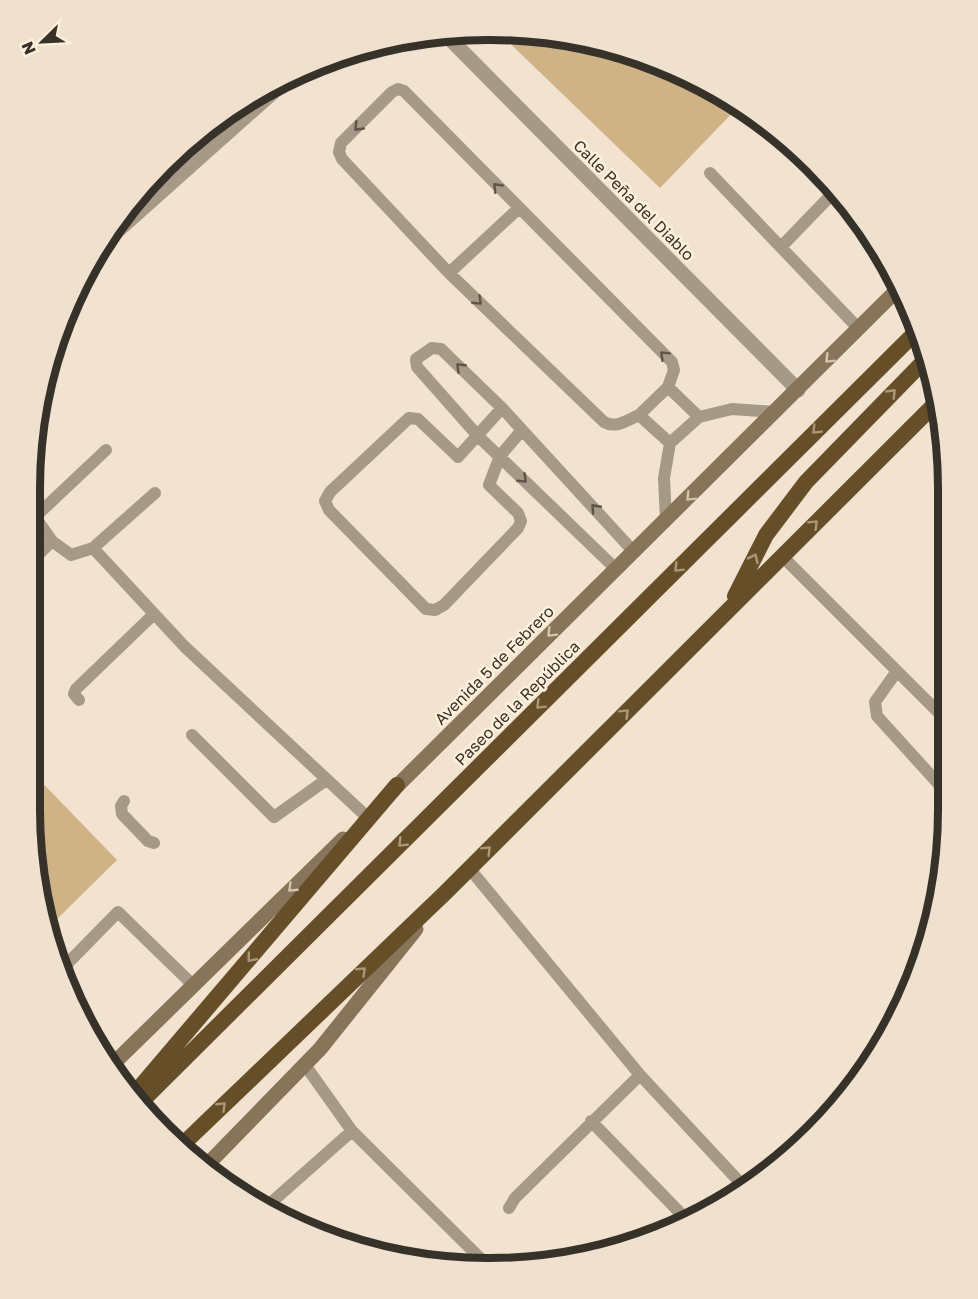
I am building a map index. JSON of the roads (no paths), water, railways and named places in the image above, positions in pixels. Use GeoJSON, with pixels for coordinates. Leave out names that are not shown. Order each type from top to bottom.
{"type":"FeatureCollection","features":[{"type":"Feature","properties":{"kind":"highway","name":"Paseo de la República"},"geometry":{"type":"LineString","coordinates":[[145,1098],[911,337]]}},
{"type":"Feature","properties":{"kind":"highway"},"geometry":{"type":"LineString","coordinates":[[728,610],[766,535],[806,482],[920,366]]}},
{"type":"Feature","properties":{"kind":"highway"},"geometry":{"type":"LineString","coordinates":[[186,1141],[446,892],[930,409]]}},
{"type":"Feature","properties":{"kind":"highway"},"geometry":{"type":"LineString","coordinates":[[138,1089],[397,785]]}},
{"type":"Feature","properties":{"kind":"main road","name":"Avenida 5 de Febrero"},"geometry":{"type":"LineString","coordinates":[[117,1060],[893,295]]}},
{"type":"Feature","properties":{"kind":"main road"},"geometry":{"type":"LineString","coordinates":[[210,1161],[305,1065],[446,892]]}},
{"type":"Feature","properties":{"kind":"street","name":"Calle Peña del Diablo"},"geometry":{"type":"LineString","coordinates":[[453,42],[798,390]]}},
{"type":"Feature","properties":{"kind":"street"},"geometry":{"type":"LineString","coordinates":[[131,219],[262,103]]}},
{"type":"Feature","properties":{"kind":"lane"},"geometry":{"type":"LineString","coordinates":[[398,89],[404,91],[518,209],[672,362],[674,370],[668,387],[639,415],[617,425],[604,422],[449,273],[339,152],[341,143],[392,92],[398,89]]}},
{"type":"Feature","properties":{"kind":"lane"},"geometry":{"type":"LineString","coordinates":[[710,173],[859,329]]}},
{"type":"Feature","properties":{"kind":"lane"},"geometry":{"type":"LineString","coordinates":[[781,247],[829,197]]}},
{"type":"Feature","properties":{"kind":"lane"},"geometry":{"type":"LineString","coordinates":[[449,273],[518,209]]}},
{"type":"Feature","properties":{"kind":"lane"},"geometry":{"type":"LineString","coordinates":[[616,569],[478,436],[417,367],[416,358],[432,348],[441,349],[502,408],[634,552]]}},
{"type":"Feature","properties":{"kind":"lane"},"geometry":{"type":"LineString","coordinates":[[668,387],[699,417]]}},
{"type":"Feature","properties":{"kind":"lane"},"geometry":{"type":"LineString","coordinates":[[502,408],[458,457],[418,419],[409,417],[330,492],[325,501],[329,510],[426,609],[435,610],[444,605],[518,528],[521,521],[518,513],[489,485],[500,456],[522,430]]}},
{"type":"Feature","properties":{"kind":"lane"},"geometry":{"type":"LineString","coordinates":[[666,520],[664,478],[670,443],[699,417],[732,410],[776,412]]}},
{"type":"Feature","properties":{"kind":"lane"},"geometry":{"type":"LineString","coordinates":[[639,415],[670,443]]}},
{"type":"Feature","properties":{"kind":"lane"},"geometry":{"type":"LineString","coordinates":[[40,510],[106,450]]}},
{"type":"Feature","properties":{"kind":"lane"},"geometry":{"type":"LineString","coordinates":[[40,527],[52,541],[71,555],[93,548],[155,493]]}},
{"type":"Feature","properties":{"kind":"lane"},"geometry":{"type":"LineString","coordinates":[[40,553],[52,541]]}},
{"type":"Feature","properties":{"kind":"lane"},"geometry":{"type":"LineString","coordinates":[[93,548],[154,614],[366,816]]}},
{"type":"Feature","properties":{"kind":"lane"},"geometry":{"type":"LineString","coordinates":[[782,556],[938,712]]}},
{"type":"Feature","properties":{"kind":"lane"},"geometry":{"type":"LineString","coordinates":[[79,700],[74,694],[76,689],[154,614]]}},
{"type":"Feature","properties":{"kind":"lane"},"geometry":{"type":"LineString","coordinates":[[897,671],[875,702],[877,716],[938,783]]}},
{"type":"Feature","properties":{"kind":"lane"},"geometry":{"type":"LineString","coordinates":[[192,735],[274,817],[326,780]]}},
{"type":"Feature","properties":{"kind":"lane"},"geometry":{"type":"LineString","coordinates":[[124,801],[121,806],[122,814],[148,841],[154,843]]}},
{"type":"Feature","properties":{"kind":"lane"},"geometry":{"type":"LineString","coordinates":[[469,868],[640,1075],[739,1182]]}},
{"type":"Feature","properties":{"kind":"lane"},"geometry":{"type":"LineString","coordinates":[[68,963],[118,912],[193,985]]}},
{"type":"Feature","properties":{"kind":"lane"},"geometry":{"type":"LineString","coordinates":[[305,1065],[352,1131],[480,1258]]}},
{"type":"Feature","properties":{"kind":"lane"},"geometry":{"type":"LineString","coordinates":[[509,1208],[515,1198],[640,1075]]}},
{"type":"Feature","properties":{"kind":"lane"},"geometry":{"type":"LineString","coordinates":[[591,1121],[682,1214]]}},
{"type":"Feature","properties":{"kind":"lane"},"geometry":{"type":"LineString","coordinates":[[272,1202],[352,1131]]}}]}
